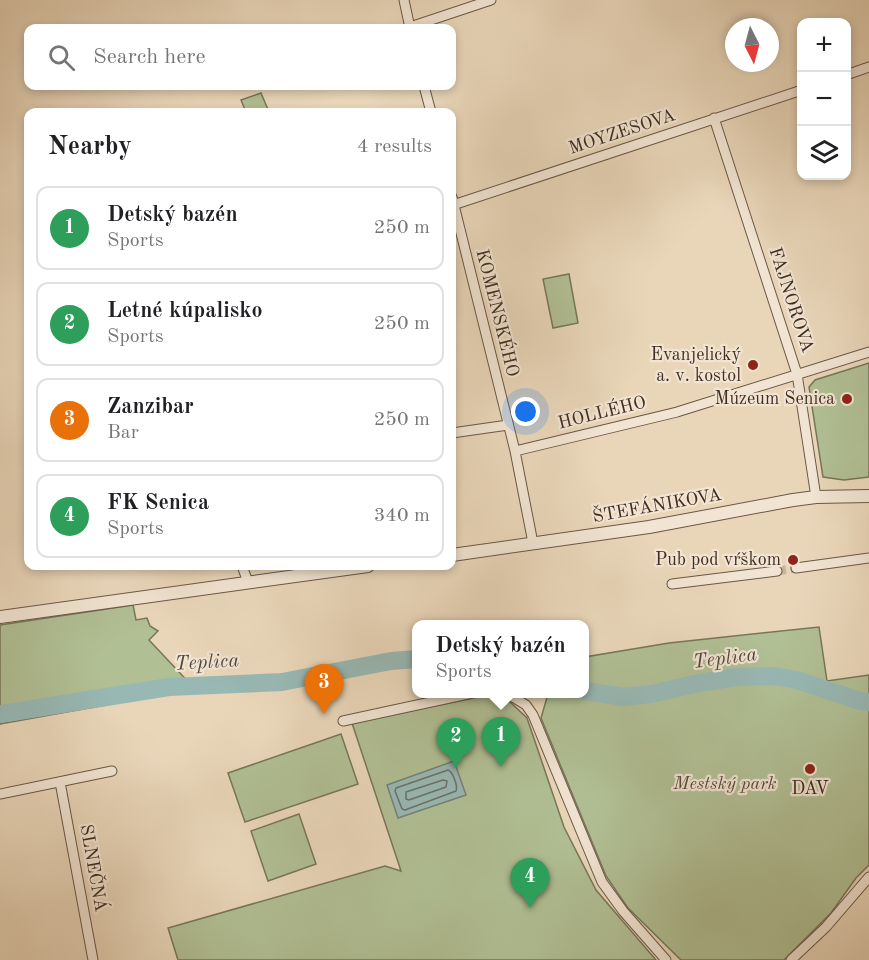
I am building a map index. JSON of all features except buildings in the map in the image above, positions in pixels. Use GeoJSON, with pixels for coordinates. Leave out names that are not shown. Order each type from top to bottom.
{"type":"FeatureCollection","features":[{"type":"Feature","properties":{"kind":"street"},"geometry":{"type":"LineString","coordinates":[[404,0],[409,24]]}},
{"type":"Feature","properties":{"kind":"street"},"geometry":{"type":"LineString","coordinates":[[422,24],[491,0]]}},
{"type":"Feature","properties":{"kind":"street"},"geometry":{"type":"LineString","coordinates":[[851,73],[869,67]]}},
{"type":"Feature","properties":{"kind":"street"},"geometry":{"type":"LineString","coordinates":[[425,90],[430,108]]}},
{"type":"Feature","properties":{"kind":"street","name":"MOYZESOVA"},"geometry":{"type":"LineString","coordinates":[[456,200],[797,91]]}},
{"type":"Feature","properties":{"kind":"street","name":"FAJNOROVA"},"geometry":{"type":"LineString","coordinates":[[714,118],[797,374],[816,497]]}},
{"type":"Feature","properties":{"kind":"street","name":"KOMENSKÉHO"},"geometry":{"type":"LineString","coordinates":[[456,217],[515,451],[533,543]]}},
{"type":"Feature","properties":{"kind":"street","name":"HOLLÉHO"},"geometry":{"type":"LineString","coordinates":[[515,451],[677,412],[869,352]]}},
{"type":"Feature","properties":{"kind":"street"},"geometry":{"type":"LineString","coordinates":[[456,432],[508,424]]}},
{"type":"Feature","properties":{"kind":"street","name":"ŠTEFÁNIKOVA"},"geometry":{"type":"LineString","coordinates":[[456,554],[649,527],[816,497],[869,496]]}},
{"type":"Feature","properties":{"kind":"street"},"geometry":{"type":"LineString","coordinates":[[796,568],[869,558]]}},
{"type":"Feature","properties":{"kind":"street"},"geometry":{"type":"LineString","coordinates":[[244,570],[248,582]]}},
{"type":"Feature","properties":{"kind":"street"},"geometry":{"type":"LineString","coordinates":[[0,617],[338,570]]}},
{"type":"Feature","properties":{"kind":"street"},"geometry":{"type":"LineString","coordinates":[[672,584],[777,571]]}},
{"type":"Feature","properties":{"kind":"street"},"geometry":{"type":"LineString","coordinates":[[343,721],[446,698]]}},
{"type":"Feature","properties":{"kind":"street"},"geometry":{"type":"LineString","coordinates":[[516,698],[526,705],[533,715],[602,882],[623,911],[666,960]]}},
{"type":"Feature","properties":{"kind":"street"},"geometry":{"type":"LineString","coordinates":[[0,794],[112,771]]}},
{"type":"Feature","properties":{"kind":"street","name":"SLNEČNÁ"},"geometry":{"type":"LineString","coordinates":[[60,782],[93,960]]}},
{"type":"Feature","properties":{"kind":"street"},"geometry":{"type":"LineString","coordinates":[[791,960],[826,927],[869,877]]}},
{"type":"Feature","properties":{"kind":"green space"},"geometry":{"type":"Polygon","coordinates":[[[261,93],[267,108],[244,108],[241,100],[261,93]]]}},
{"type":"Feature","properties":{"kind":"green space"},"geometry":{"type":"Polygon","coordinates":[[[569,274],[578,323],[553,328],[543,279],[569,274]]]}},
{"type":"Feature","properties":{"kind":"green space"},"geometry":{"type":"Polygon","coordinates":[[[869,363],[869,477],[844,480],[823,477],[809,387],[815,380],[869,363]]]}},
{"type":"Feature","properties":{"kind":"green space"},"geometry":{"type":"Polygon","coordinates":[[[133,605],[136,620],[147,618],[150,626],[158,631],[149,640],[195,689],[0,724],[0,625],[133,605]]]}},
{"type":"Feature","properties":{"kind":"green space","name":"Mestský park"},"geometry":{"type":"Polygon","coordinates":[[[819,627],[827,681],[869,675],[869,865],[856,878],[831,913],[784,960],[681,960],[628,908],[606,876],[541,718],[547,698],[589,698],[589,656],[669,643],[819,627]]]}},
{"type":"Feature","properties":{"kind":"green space"},"geometry":{"type":"Polygon","coordinates":[[[473,698],[497,698],[511,703],[527,718],[564,827],[596,890],[656,960],[178,960],[168,928],[385,866],[401,871],[352,723],[473,698]]]}},
{"type":"Feature","properties":{"kind":"green space"},"geometry":{"type":"Polygon","coordinates":[[[341,734],[358,784],[245,822],[228,773],[341,734]]]}},
{"type":"Feature","properties":{"kind":"green space"},"geometry":{"type":"Polygon","coordinates":[[[299,814],[316,864],[268,881],[251,831],[299,814]]]}},
{"type":"Feature","properties":{"kind":"water"},"geometry":{"type":"Polygon","coordinates":[[[454,761],[466,795],[398,818],[387,785],[454,761]]]}},
{"type":"Feature","properties":{"kind":"waterway","name":"Teplica"},"geometry":{"type":"LineString","coordinates":[[0,714],[169,687],[282,682],[391,661],[412,659]]}},
{"type":"Feature","properties":{"kind":"waterway","name":"Teplica"},"geometry":{"type":"LineString","coordinates":[[589,692],[624,697],[737,677],[774,676],[797,680],[869,702]]}},
{"type":"Feature","properties":{"kind":"tunnel"},"geometry":{"type":"LineString","coordinates":[[777,571],[796,568]]}},
{"type":"Feature","properties":{"kind":"place","name":"Evanjelický a. v. kostol"},"geometry":{"type":"Point","coordinates":[753,365]}},
{"type":"Feature","properties":{"kind":"place","name":"Múzeum Senica"},"geometry":{"type":"Point","coordinates":[847,399]}},
{"type":"Feature","properties":{"kind":"place","name":"Pub pod vŕškom"},"geometry":{"type":"Point","coordinates":[793,560]}},
{"type":"Feature","properties":{"kind":"place","name":"Zanzibar"},"geometry":{"type":"Point","coordinates":[324,714]}},
{"type":"Feature","properties":{"kind":"place","name":"Detský bazén"},"geometry":{"type":"Point","coordinates":[501,767]}},
{"type":"Feature","properties":{"kind":"place","name":"Letné kúpalisko"},"geometry":{"type":"Point","coordinates":[456,768]}},
{"type":"Feature","properties":{"kind":"place","name":"DAV"},"geometry":{"type":"Point","coordinates":[810,769]}},
{"type":"Feature","properties":{"kind":"place","name":"FK Senica"},"geometry":{"type":"Point","coordinates":[530,908]}}]}
